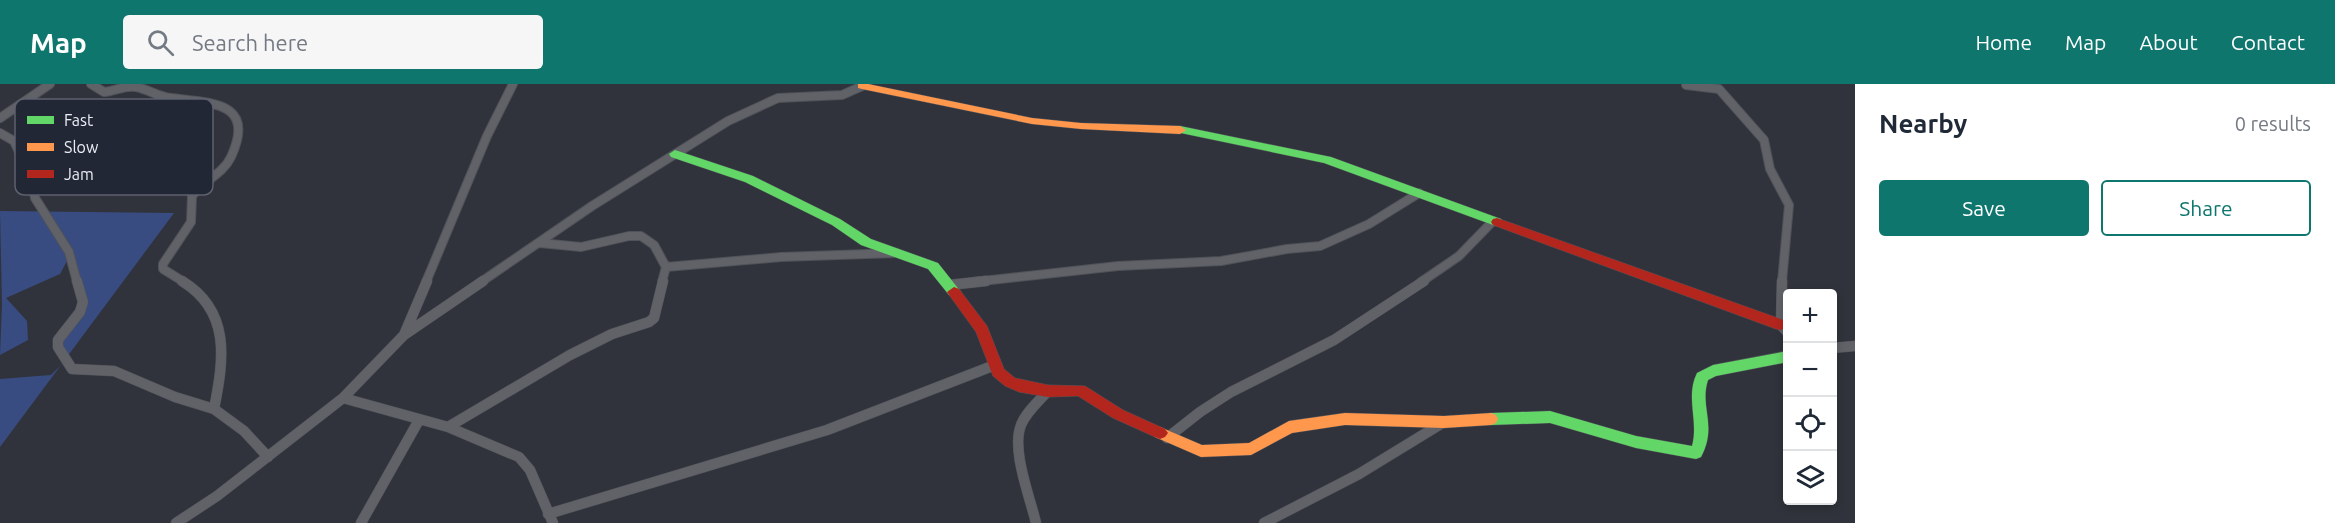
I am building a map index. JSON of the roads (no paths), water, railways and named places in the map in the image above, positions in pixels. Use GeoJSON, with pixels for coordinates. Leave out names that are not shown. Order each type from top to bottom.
{"type":"FeatureCollection","features":[{"type":"Feature","properties":{"kind":"street"},"geometry":{"type":"LineString","coordinates":[[28,99],[50,84]]}},
{"type":"Feature","properties":{"kind":"street"},"geometry":{"type":"LineString","coordinates":[[91,84],[104,92],[137,87],[164,97],[200,99]]}},
{"type":"Feature","properties":{"kind":"street"},"geometry":{"type":"LineString","coordinates":[[404,335],[487,136],[513,84]]}},
{"type":"Feature","properties":{"kind":"street"},"geometry":{"type":"LineString","coordinates":[[176,523],[268,457],[343,398],[404,335],[592,206],[737,116],[777,99],[842,95],[865,85],[1032,121],[1081,126],[1187,131],[1327,160],[1783,329]]}},
{"type":"Feature","properties":{"kind":"street"},"geometry":{"type":"LineString","coordinates":[[1686,85],[1719,89],[1766,145],[1770,169],[1789,206],[1781,296],[1783,318]]}},
{"type":"Feature","properties":{"kind":"street"},"geometry":{"type":"LineString","coordinates":[[213,102],[234,113],[240,130],[234,138],[235,150],[213,176]]}},
{"type":"Feature","properties":{"kind":"street"},"geometry":{"type":"LineString","coordinates":[[0,118],[15,108]]}},
{"type":"Feature","properties":{"kind":"street"},"geometry":{"type":"LineString","coordinates":[[0,133],[15,143]]}},
{"type":"Feature","properties":{"kind":"street"},"geometry":{"type":"LineString","coordinates":[[675,154],[749,179],[836,222],[866,242],[933,266],[950,285],[982,330],[998,372],[1019,386],[1048,391],[1080,390],[1118,414],[1167,438],[1201,451],[1251,449],[1289,428],[1345,419],[1444,422],[1556,417],[1598,432],[1696,453],[1701,447],[1703,433],[1699,385],[1704,375],[1713,371],[1783,357]]}},
{"type":"Feature","properties":{"kind":"street"},"geometry":{"type":"LineString","coordinates":[[950,285],[1118,266],[1221,261],[1287,249],[1320,246],[1369,224],[1419,193]]}},
{"type":"Feature","properties":{"kind":"street"},"geometry":{"type":"LineString","coordinates":[[34,195],[69,252],[83,302],[80,312],[58,340],[58,348],[72,369],[114,371],[176,397],[214,409],[244,431],[268,457]]}},
{"type":"Feature","properties":{"kind":"street"},"geometry":{"type":"LineString","coordinates":[[192,195],[190,222],[163,264],[163,269],[199,292],[217,316],[220,360],[214,409]]}},
{"type":"Feature","properties":{"kind":"street"},"geometry":{"type":"LineString","coordinates":[[1167,438],[1200,412],[1231,392],[1334,339],[1437,272],[1458,256],[1492,221]]}},
{"type":"Feature","properties":{"kind":"street"},"geometry":{"type":"LineString","coordinates":[[448,428],[539,370],[584,346],[618,331],[641,327],[654,318],[666,267],[654,245],[641,236],[628,236],[581,247],[540,243]]}},
{"type":"Feature","properties":{"kind":"street"},"geometry":{"type":"LineString","coordinates":[[666,267],[746,259],[896,253]]}},
{"type":"Feature","properties":{"kind":"street"},"geometry":{"type":"LineString","coordinates":[[1837,348],[1855,346]]}},
{"type":"Feature","properties":{"kind":"street"},"geometry":{"type":"LineString","coordinates":[[343,398],[448,428],[519,457],[530,470],[550,518],[826,430],[995,365]]}},
{"type":"Feature","properties":{"kind":"street"},"geometry":{"type":"LineString","coordinates":[[1036,523],[1020,455],[1019,436],[1021,424],[1048,391]]}},
{"type":"Feature","properties":{"kind":"street"},"geometry":{"type":"LineString","coordinates":[[361,523],[419,420]]}},
{"type":"Feature","properties":{"kind":"street"},"geometry":{"type":"LineString","coordinates":[[1264,523],[1359,474],[1444,422]]}}]}
